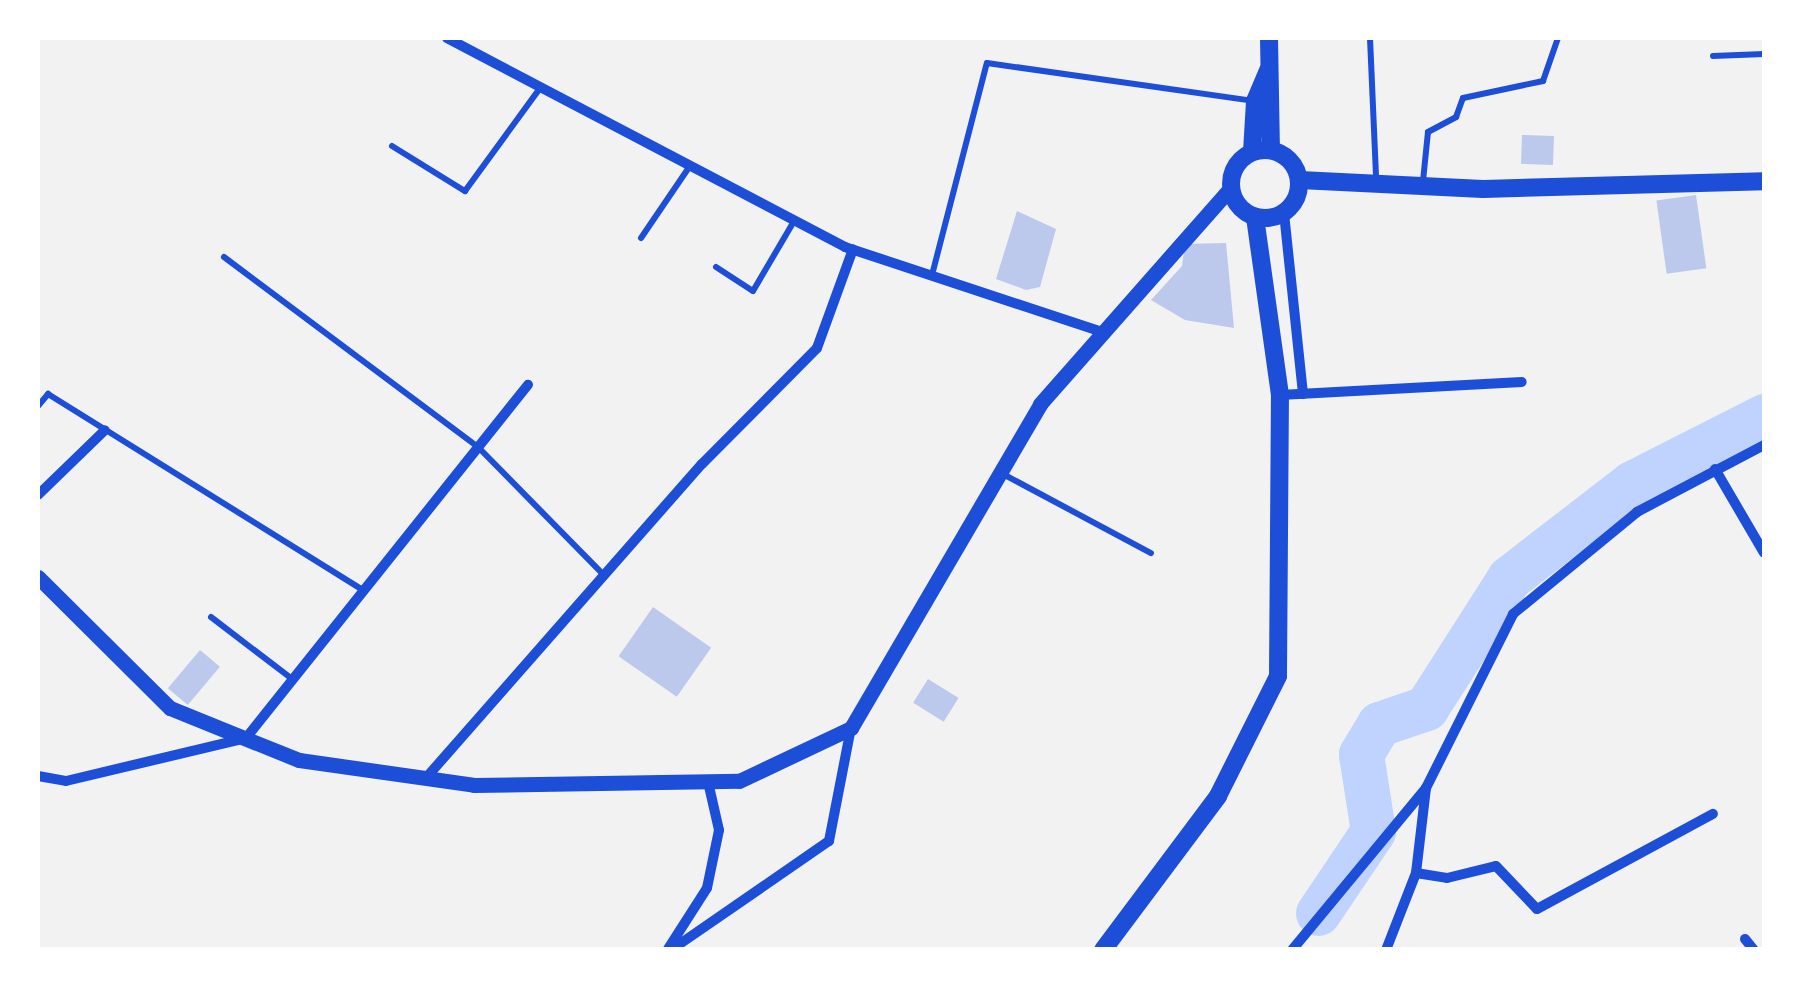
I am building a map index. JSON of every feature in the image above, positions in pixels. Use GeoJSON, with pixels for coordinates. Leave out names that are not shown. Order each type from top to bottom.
{"type":"FeatureCollection","features":[{"type":"Feature","properties":{"kind":"main road"},"geometry":{"type":"LineString","coordinates":[[1102,950],[1218,796],[1278,676],[1280,395],[1255,217],[1231,187],[1262,151],[1270,38]]}},
{"type":"Feature","properties":{"kind":"main road"},"geometry":{"type":"LineString","coordinates":[[1268,70],[1254,101],[1262,151],[1300,180],[1764,181]]}},
{"type":"Feature","properties":{"kind":"main road"},"geometry":{"type":"LineString","coordinates":[[1255,217],[1284,212],[1300,180]]}},
{"type":"Feature","properties":{"kind":"street"},"geometry":{"type":"LineString","coordinates":[[447,38],[854,249],[1102,332]]}},
{"type":"Feature","properties":{"kind":"street"},"geometry":{"type":"LineString","coordinates":[[669,950],[828,840],[851,728],[1040,404],[1231,187]]}},
{"type":"Feature","properties":{"kind":"street"},"geometry":{"type":"LineString","coordinates":[[1284,212],[1303,394]]}},
{"type":"Feature","properties":{"kind":"street"},"geometry":{"type":"LineString","coordinates":[[426,778],[604,575],[817,348],[854,249]]}},
{"type":"Feature","properties":{"kind":"street"},"geometry":{"type":"LineString","coordinates":[[1280,395],[1522,382]]}},
{"type":"Feature","properties":{"kind":"street"},"geometry":{"type":"LineString","coordinates":[[38,776],[66,781],[246,738],[528,385]]}},
{"type":"Feature","properties":{"kind":"street"},"geometry":{"type":"LineString","coordinates":[[38,495],[105,430]]}},
{"type":"Feature","properties":{"kind":"street"},"geometry":{"type":"LineString","coordinates":[[1292,950],[1426,788],[1513,614],[1576,555],[1715,468],[1764,445]]}},
{"type":"Feature","properties":{"kind":"street"},"geometry":{"type":"LineString","coordinates":[[1715,468],[1764,552]]}},
{"type":"Feature","properties":{"kind":"street"},"geometry":{"type":"LineString","coordinates":[[38,577],[170,708],[299,760],[426,778],[738,781],[851,728]]}},
{"type":"Feature","properties":{"kind":"street"},"geometry":{"type":"LineString","coordinates":[[669,950],[707,888],[719,830],[708,782]]}},
{"type":"Feature","properties":{"kind":"street"},"geometry":{"type":"LineString","coordinates":[[1386,950],[1416,873],[1426,788]]}},
{"type":"Feature","properties":{"kind":"street"},"geometry":{"type":"LineString","coordinates":[[1416,873],[1447,878],[1496,866],[1537,910],[1713,814]]}},
{"type":"Feature","properties":{"kind":"street"},"geometry":{"type":"LineString","coordinates":[[1745,939],[1754,950]]}},
{"type":"Feature","properties":{"kind":"lane"},"geometry":{"type":"LineString","coordinates":[[1370,38],[1376,178]]}},
{"type":"Feature","properties":{"kind":"lane"},"geometry":{"type":"LineString","coordinates":[[1422,183],[1428,132],[1456,116],[1464,98],[1543,81],[1558,38]]}},
{"type":"Feature","properties":{"kind":"lane"},"geometry":{"type":"LineString","coordinates":[[1713,56],[1764,54]]}},
{"type":"Feature","properties":{"kind":"lane"},"geometry":{"type":"LineString","coordinates":[[932,276],[987,64],[1254,101]]}},
{"type":"Feature","properties":{"kind":"lane"},"geometry":{"type":"LineString","coordinates":[[392,146],[465,191],[541,87]]}},
{"type":"Feature","properties":{"kind":"lane"},"geometry":{"type":"LineString","coordinates":[[641,238],[690,166]]}},
{"type":"Feature","properties":{"kind":"lane"},"geometry":{"type":"LineString","coordinates":[[716,267],[753,291],[794,220]]}},
{"type":"Feature","properties":{"kind":"lane"},"geometry":{"type":"LineString","coordinates":[[224,257],[478,447],[604,575]]}},
{"type":"Feature","properties":{"kind":"lane"},"geometry":{"type":"LineString","coordinates":[[38,406],[48,394],[364,591]]}},
{"type":"Feature","properties":{"kind":"lane"},"geometry":{"type":"LineString","coordinates":[[1000,473],[1151,553]]}},
{"type":"Feature","properties":{"kind":"lane"},"geometry":{"type":"LineString","coordinates":[[211,617],[293,680]]}},
{"type":"Feature","properties":{"kind":"building"},"geometry":{"type":"Polygon","coordinates":[[[1522,135],[1554,136],[1553,165],[1521,164],[1522,135]]]}},
{"type":"Feature","properties":{"kind":"building"},"geometry":{"type":"Polygon","coordinates":[[[1696,195],[1706,268],[1667,274],[1656,201],[1696,195]]]}},
{"type":"Feature","properties":{"kind":"building"},"geometry":{"type":"Polygon","coordinates":[[[1017,211],[1056,229],[1040,287],[1026,290],[996,279],[1017,211]]]}},
{"type":"Feature","properties":{"kind":"building"},"geometry":{"type":"Polygon","coordinates":[[[1226,243],[1234,328],[1185,320],[1151,300],[1182,266],[1185,244],[1226,243]]]}},
{"type":"Feature","properties":{"kind":"building"},"geometry":{"type":"Polygon","coordinates":[[[653,607],[711,648],[677,697],[619,656],[653,607]]]}},
{"type":"Feature","properties":{"kind":"building"},"geometry":{"type":"Polygon","coordinates":[[[200,650],[220,667],[188,705],[168,688],[200,650]]]}},
{"type":"Feature","properties":{"kind":"building"},"geometry":{"type":"Polygon","coordinates":[[[928,679],[959,698],[944,722],[913,703],[928,679]]]}},
{"type":"Feature","properties":{"kind":"waterway"},"geometry":{"type":"LineString","coordinates":[[1318,913],[1373,831],[1361,754],[1379,724],[1426,708],[1509,578],[1632,483],[1764,416]]}}]}
